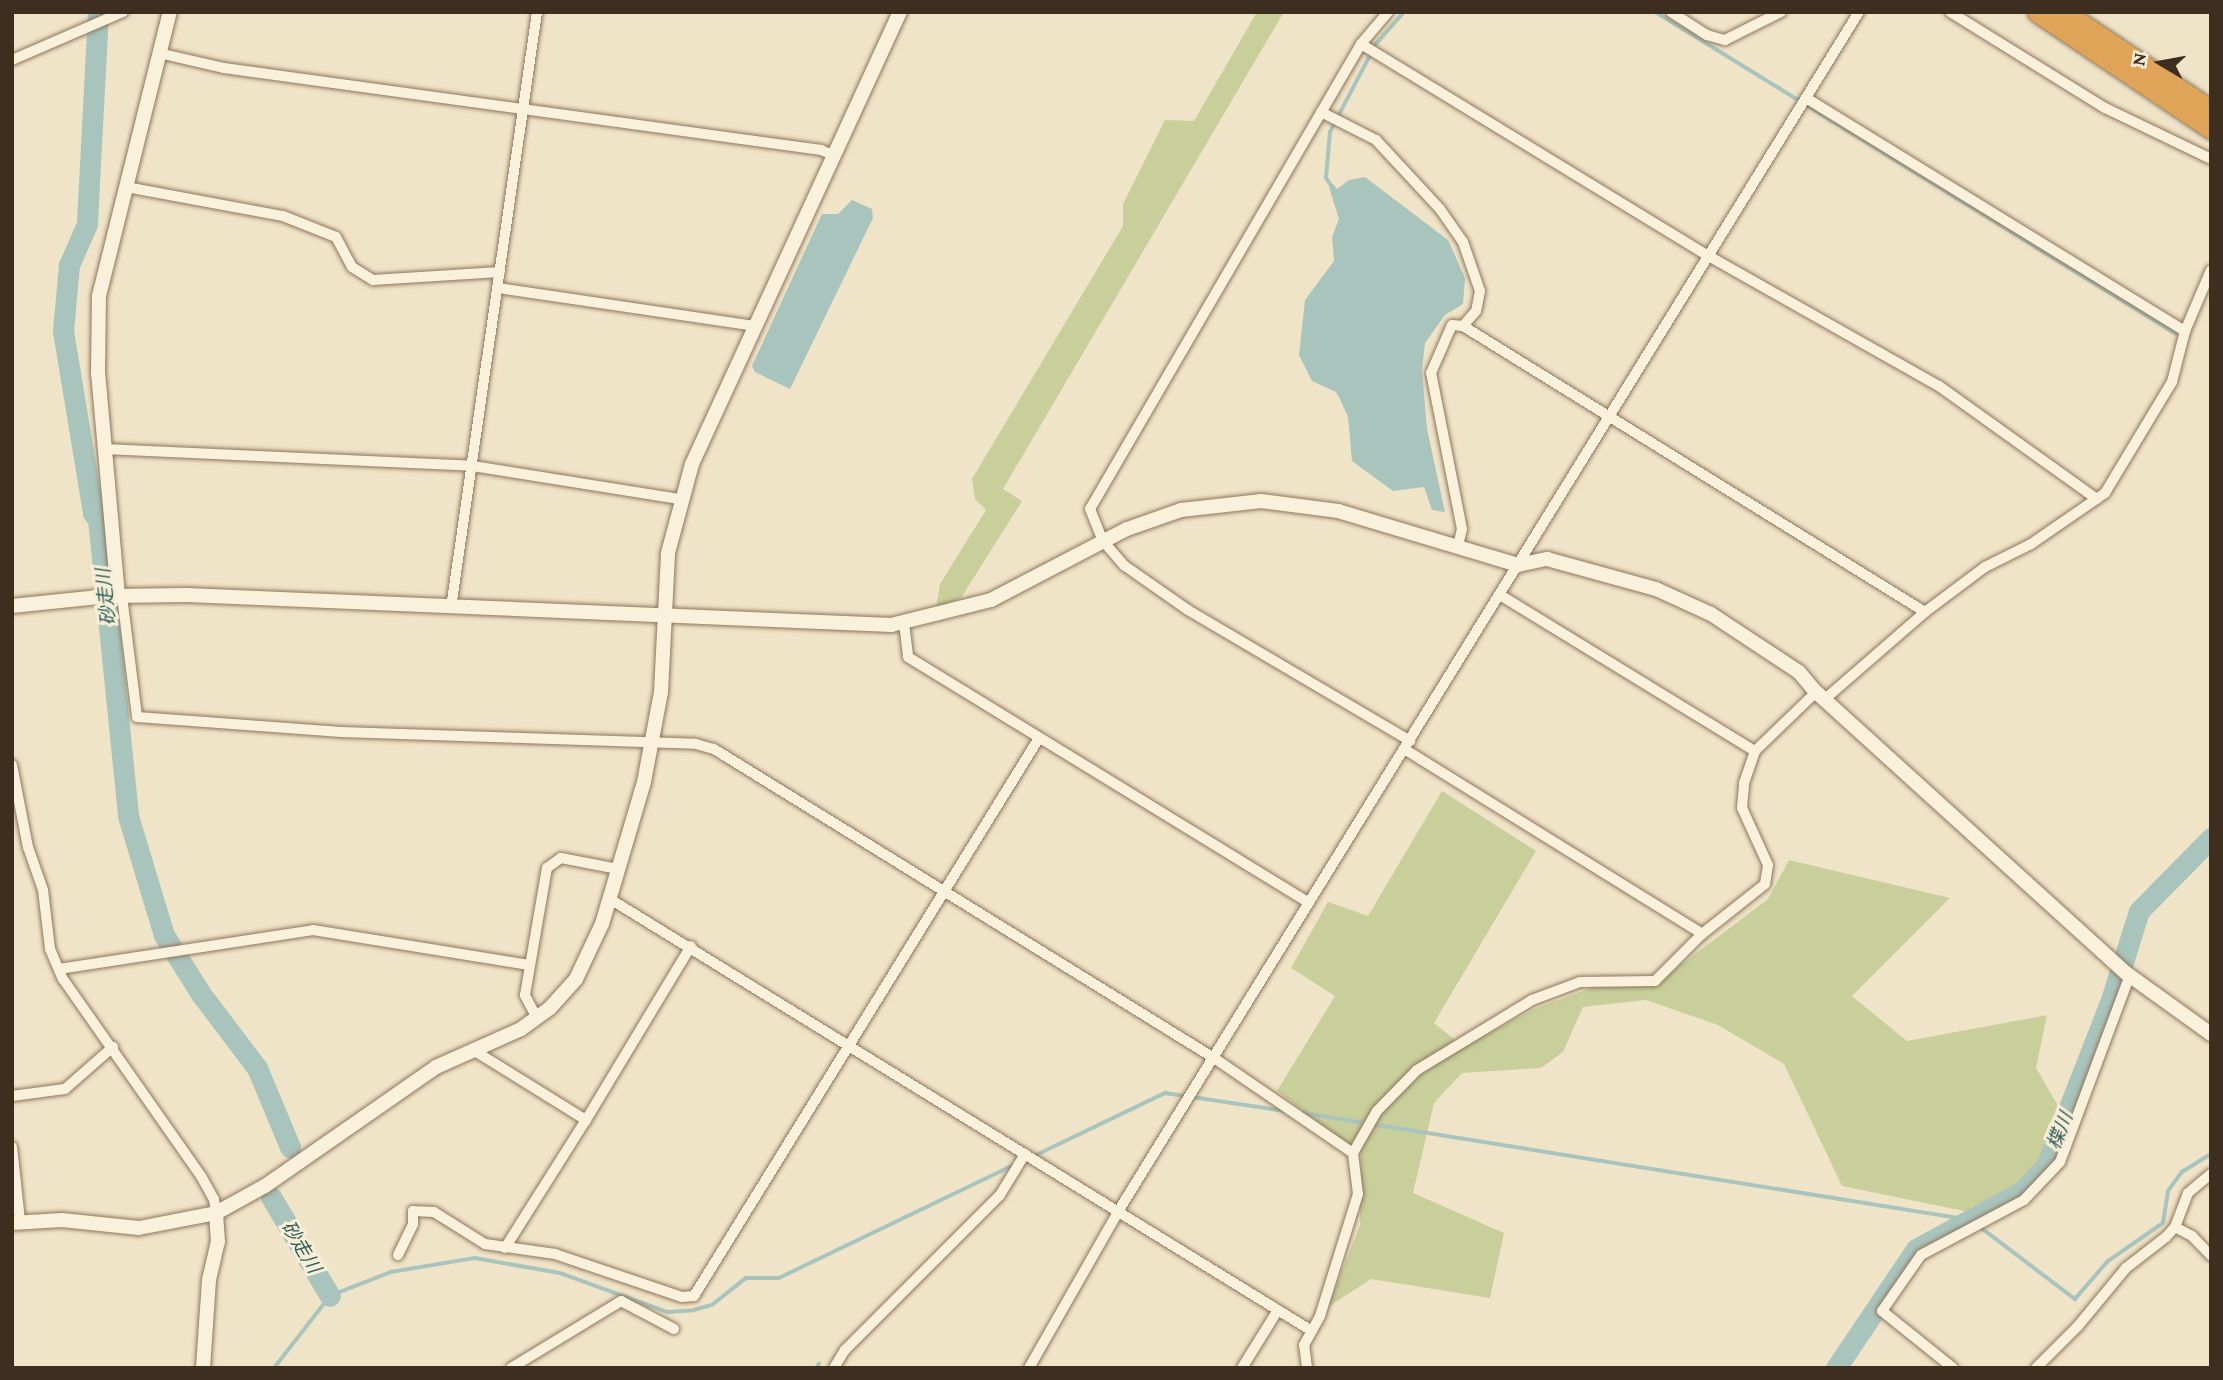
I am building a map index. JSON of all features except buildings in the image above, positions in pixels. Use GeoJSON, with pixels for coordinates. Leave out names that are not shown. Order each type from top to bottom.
{"type":"FeatureCollection","features":[{"type":"Feature","properties":{"kind":"highway"},"geometry":{"type":"LineString","coordinates":[[2037,12],[2211,130]]}},
{"type":"Feature","properties":{"kind":"highway"},"geometry":{"type":"LineString","coordinates":[[2064,12],[2211,110]]}},
{"type":"Feature","properties":{"kind":"street"},"geometry":{"type":"LineString","coordinates":[[12,60],[123,12]]}},
{"type":"Feature","properties":{"kind":"street"},"geometry":{"type":"LineString","coordinates":[[170,12],[163,54],[99,296],[97,355],[112,596],[137,717],[341,732],[652,744],[714,749],[1214,1058],[1353,1153]]}},
{"type":"Feature","properties":{"kind":"street"},"geometry":{"type":"LineString","coordinates":[[451,608],[537,12]]}},
{"type":"Feature","properties":{"kind":"street"},"geometry":{"type":"LineString","coordinates":[[12,1147],[16,1222],[139,1228],[216,1213],[265,1186],[377,1104],[436,1067],[537,1018],[580,972],[610,899],[652,744],[661,692],[668,553],[680,499],[700,439],[900,12]]}},
{"type":"Feature","properties":{"kind":"street"},"geometry":{"type":"LineString","coordinates":[[1388,12],[1361,44],[1091,501],[1090,509],[1103,541],[1125,566],[1188,610],[1407,745],[1702,934]]}},
{"type":"Feature","properties":{"kind":"street"},"geometry":{"type":"LineString","coordinates":[[1671,12],[1707,35],[1725,40],[1781,12]]}},
{"type":"Feature","properties":{"kind":"street"},"geometry":{"type":"LineString","coordinates":[[1030,1368],[1119,1210],[1858,12]]}},
{"type":"Feature","properties":{"kind":"street"},"geometry":{"type":"LineString","coordinates":[[1950,12],[2105,108],[2211,159]]}},
{"type":"Feature","properties":{"kind":"street"},"geometry":{"type":"LineString","coordinates":[[1361,44],[1707,256],[1939,386],[2096,499]]}},
{"type":"Feature","properties":{"kind":"street"},"geometry":{"type":"LineString","coordinates":[[163,54],[224,68],[821,150],[833,155]]}},
{"type":"Feature","properties":{"kind":"street"},"geometry":{"type":"LineString","coordinates":[[1806,97],[2185,331]]}},
{"type":"Feature","properties":{"kind":"street"},"geometry":{"type":"LineString","coordinates":[[1321,112],[1376,140],[1440,209],[1463,242],[1474,262],[1480,291],[1476,311],[1463,326]]}},
{"type":"Feature","properties":{"kind":"street"},"geometry":{"type":"LineString","coordinates":[[126,187],[283,216],[336,237],[352,267],[373,280],[500,272]]}},
{"type":"Feature","properties":{"kind":"street"},"geometry":{"type":"LineString","coordinates":[[1307,1368],[1304,1345],[1312,1331],[1358,1194],[1353,1153],[1377,1111],[1396,1089],[1470,1036],[1532,1000],[1580,982],[1656,981],[1702,934],[1769,876],[1768,865],[1742,807],[1755,751],[1925,612],[1985,567],[2031,544],[2106,491],[2156,415],[2172,382],[2185,331],[2211,270]]}},
{"type":"Feature","properties":{"kind":"street"},"geometry":{"type":"LineString","coordinates":[[498,288],[754,326]]}},
{"type":"Feature","properties":{"kind":"street"},"geometry":{"type":"LineString","coordinates":[[1458,546],[1462,529],[1431,373],[1444,335],[1452,324],[1463,326],[1925,612]]}},
{"type":"Feature","properties":{"kind":"street"},"geometry":{"type":"LineString","coordinates":[[104,449],[473,466],[680,499]]}},
{"type":"Feature","properties":{"kind":"street"},"geometry":{"type":"LineString","coordinates":[[12,606],[112,596],[304,599],[860,626],[904,623],[991,600],[1103,541],[1181,510],[1261,501],[1338,511],[1518,565],[1547,559],[1656,589],[1711,614],[1799,672],[1820,696],[2112,960],[2211,1034]]}},
{"type":"Feature","properties":{"kind":"street"},"geometry":{"type":"LineString","coordinates":[[1500,595],[1755,751]]}},
{"type":"Feature","properties":{"kind":"street"},"geometry":{"type":"LineString","coordinates":[[904,623],[908,657],[1309,903]]}},
{"type":"Feature","properties":{"kind":"street"},"geometry":{"type":"LineString","coordinates":[[398,1255],[413,1224],[413,1210],[443,1214],[485,1244],[555,1254],[682,1297],[694,1296],[1039,738]]}},
{"type":"Feature","properties":{"kind":"street"},"geometry":{"type":"LineString","coordinates":[[12,765],[28,847],[43,890],[50,949],[59,969],[72,996],[113,1047],[214,1199],[218,1242],[209,1280],[203,1368]]}},
{"type":"Feature","properties":{"kind":"street"},"geometry":{"type":"LineString","coordinates":[[537,1018],[525,998],[544,874],[551,863],[570,858],[618,869]]}},
{"type":"Feature","properties":{"kind":"street"},"geometry":{"type":"LineString","coordinates":[[610,899],[691,946],[1312,1331]]}},
{"type":"Feature","properties":{"kind":"street"},"geometry":{"type":"LineString","coordinates":[[59,969],[320,930],[529,965]]}},
{"type":"Feature","properties":{"kind":"street"},"geometry":{"type":"LineString","coordinates":[[505,1248],[691,946]]}},
{"type":"Feature","properties":{"kind":"street"},"geometry":{"type":"LineString","coordinates":[[1953,1368],[1882,1311],[1921,1255],[2024,1200],[2060,1162],[2128,974]]}},
{"type":"Feature","properties":{"kind":"street"},"geometry":{"type":"LineString","coordinates":[[12,1096],[65,1089],[113,1047]]}},
{"type":"Feature","properties":{"kind":"street"},"geometry":{"type":"LineString","coordinates":[[473,1050],[586,1120]]}},
{"type":"Feature","properties":{"kind":"street"},"geometry":{"type":"LineString","coordinates":[[834,1368],[845,1350],[1000,1195],[1025,1154]]}},
{"type":"Feature","properties":{"kind":"street"},"geometry":{"type":"LineString","coordinates":[[2036,1368],[2078,1326],[2126,1268],[2175,1227],[2188,1193],[2211,1174]]}},
{"type":"Feature","properties":{"kind":"street"},"geometry":{"type":"LineString","coordinates":[[2175,1227],[2192,1236],[2211,1256]]}},
{"type":"Feature","properties":{"kind":"street"},"geometry":{"type":"LineString","coordinates":[[511,1368],[623,1297],[674,1329]]}},
{"type":"Feature","properties":{"kind":"street"},"geometry":{"type":"LineString","coordinates":[[1242,1368],[1278,1310]]}},
{"type":"Feature","properties":{"kind":"green space"},"geometry":{"type":"Polygon","coordinates":[[[1257,12],[1284,12],[1003,489],[1022,501],[961,598],[936,608],[940,584],[986,510],[975,499],[972,479],[1123,226],[1123,204],[1165,120],[1194,121],[1257,12]]]}},
{"type":"Feature","properties":{"kind":"green space"},"geometry":{"type":"Polygon","coordinates":[[[1442,791],[1536,851],[1434,1023],[1464,1047],[1534,1009],[1597,986],[1653,986],[1768,899],[1789,860],[1950,898],[1852,996],[1907,1041],[2047,1015],[2036,1068],[2064,1116],[2045,1159],[2019,1182],[1969,1212],[1842,1186],[1784,1064],[1718,1025],[1646,1000],[1583,1007],[1563,1052],[1541,1068],[1462,1073],[1434,1103],[1413,1193],[1504,1233],[1490,1298],[1371,1279],[1328,1307],[1360,1225],[1361,1154],[1277,1091],[1335,996],[1291,968],[1328,902],[1368,916],[1442,791]]]}},
{"type":"Feature","properties":{"kind":"water"},"geometry":{"type":"Polygon","coordinates":[[[1365,177],[1448,240],[1465,278],[1463,304],[1445,315],[1425,343],[1422,370],[1427,429],[1445,512],[1432,510],[1424,487],[1393,491],[1352,461],[1348,417],[1340,399],[1336,392],[1312,381],[1299,355],[1305,300],[1334,261],[1332,237],[1339,219],[1329,187],[1333,184],[1337,189],[1349,180],[1365,177]]]}},
{"type":"Feature","properties":{"kind":"water"},"geometry":{"type":"Polygon","coordinates":[[[852,200],[872,209],[873,218],[790,389],[755,372],[752,366],[822,214],[838,214],[852,200]]]}},
{"type":"Feature","properties":{"kind":"waterway","name":"砂走川"},"geometry":{"type":"LineString","coordinates":[[98,12],[87,224],[69,265],[63,331],[93,513],[98,519],[128,816],[164,935],[201,994],[257,1068],[290,1147]]}},
{"type":"Feature","properties":{"kind":"waterway"},"geometry":{"type":"LineString","coordinates":[[1334,190],[1326,178],[1330,132],[1376,44],[1404,12]]}},
{"type":"Feature","properties":{"kind":"waterway"},"geometry":{"type":"LineString","coordinates":[[1656,12],[2175,333]]}},
{"type":"Feature","properties":{"kind":"waterway","name":"楪川"},"geometry":{"type":"LineString","coordinates":[[1836,1368],[1916,1249],[2021,1192],[2046,1166],[2110,1003],[2139,911],[2211,838]]}},
{"type":"Feature","properties":{"kind":"waterway"},"geometry":{"type":"LineString","coordinates":[[1032,1157],[1165,1093],[1285,1111]]}},
{"type":"Feature","properties":{"kind":"waterway"},"geometry":{"type":"LineString","coordinates":[[1303,1113],[1971,1220],[2075,1299],[2107,1262],[2163,1223],[2168,1191],[2182,1172],[2211,1154]]}},
{"type":"Feature","properties":{"kind":"waterway"},"geometry":{"type":"LineString","coordinates":[[274,1368],[330,1296],[391,1272],[475,1258],[560,1273],[668,1312],[694,1310],[712,1305],[746,1278],[779,1278],[1012,1166]]}},
{"type":"Feature","properties":{"kind":"waterway","name":"砂走川"},"geometry":{"type":"LineString","coordinates":[[271,1197],[330,1296]]}},
{"type":"Feature","properties":{"kind":"waterway"},"geometry":{"type":"LineString","coordinates":[[816,1368],[819,1364]]}}]}
